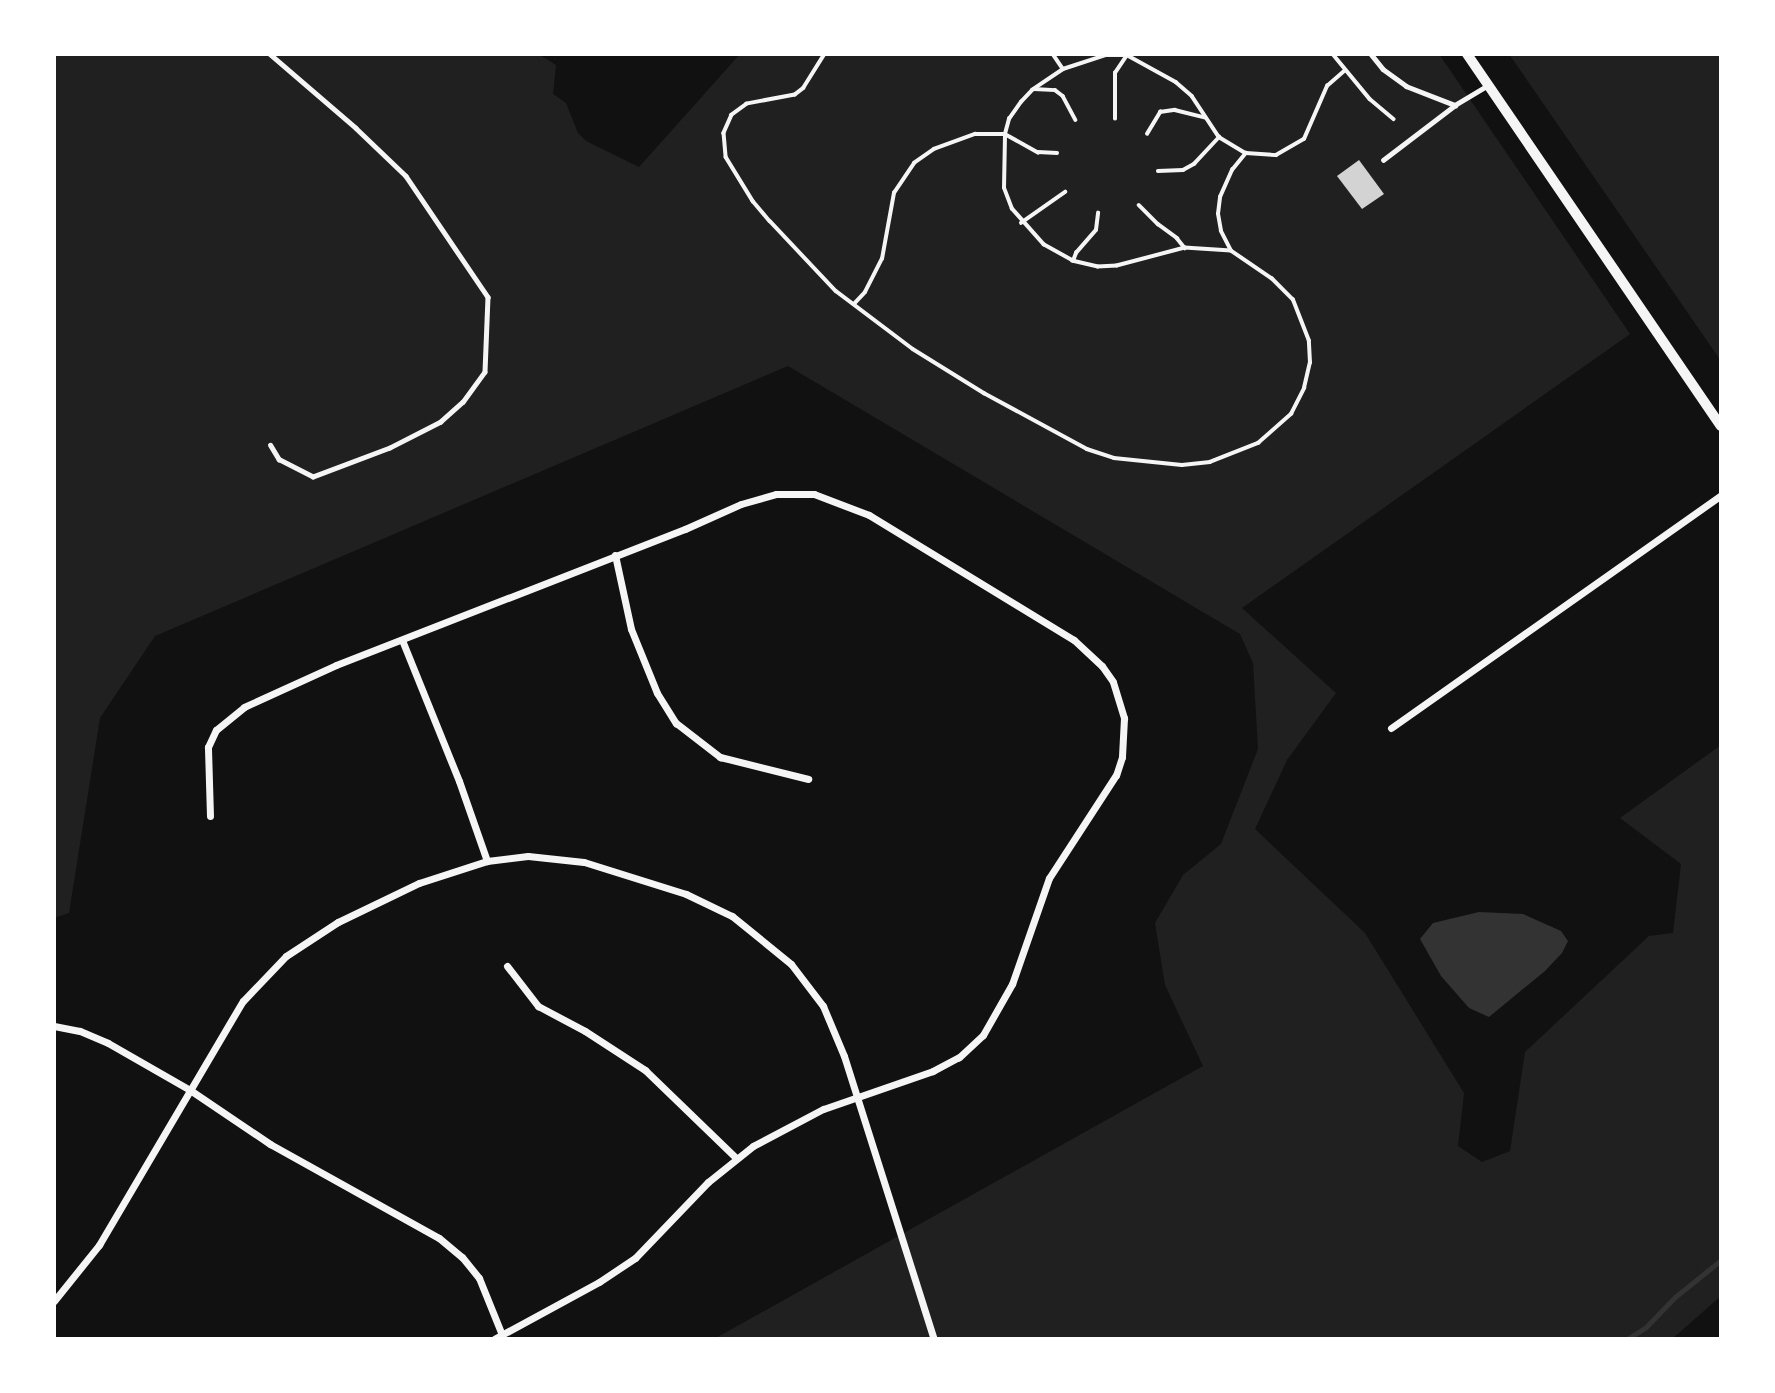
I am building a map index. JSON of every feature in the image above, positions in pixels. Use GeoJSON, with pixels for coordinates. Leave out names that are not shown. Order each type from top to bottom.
{"type":"FeatureCollection","features":[{"type":"Feature","properties":{"kind":"street"},"geometry":{"type":"LineString","coordinates":[[1467,54],[1721,426]]}},
{"type":"Feature","properties":{"kind":"street"},"geometry":{"type":"LineString","coordinates":[[54,1026],[94,1037],[190,1090],[240,1126],[412,1222],[451,1247],[479,1278],[498,1337],[599,1282],[635,1258],[708,1182],[736,1158],[800,1119],[906,1083],[946,1065],[971,1047],[994,1019],[1012,984],[1049,878],[1116,775],[1124,748],[1124,718],[1113,682],[1102,666],[1074,640],[869,515],[814,494],[758,498],[261,698],[228,718],[216,730],[208,747],[210,816]]}},
{"type":"Feature","properties":{"kind":"street"},"geometry":{"type":"LineString","coordinates":[[1391,728],[1721,495]]}},
{"type":"Feature","properties":{"kind":"street"},"geometry":{"type":"LineString","coordinates":[[615,555],[631,629],[657,693],[677,723],[720,757],[808,779]]}},
{"type":"Feature","properties":{"kind":"street"},"geometry":{"type":"LineString","coordinates":[[402,640],[459,781],[487,861]]}},
{"type":"Feature","properties":{"kind":"street"},"geometry":{"type":"LineString","coordinates":[[54,1301],[99,1245],[243,1001],[286,956],[338,922],[419,883],[487,861],[528,856],[584,862],[686,894],[732,916],[792,964],[823,1006],[858,1098],[934,1339]]}},
{"type":"Feature","properties":{"kind":"street"},"geometry":{"type":"LineString","coordinates":[[507,966],[538,1006],[616,1050],[645,1070],[736,1158]]}},
{"type":"Feature","properties":{"kind":"lane"},"geometry":{"type":"LineString","coordinates":[[270,54],[356,128],[406,176],[488,297],[485,372],[463,401],[441,422],[390,448],[313,477],[279,460],[270,445]]}},
{"type":"Feature","properties":{"kind":"lane"},"geometry":{"type":"LineString","coordinates":[[1371,54],[1383,69],[1406,86],[1455,105]]}},
{"type":"Feature","properties":{"kind":"lane"},"geometry":{"type":"LineString","coordinates":[[1384,160],[1455,105],[1488,84]]}},
{"type":"Feature","properties":{"kind":"path"},"geometry":{"type":"LineString","coordinates":[[825,54],[804,88],[795,95],[747,104],[732,115],[724,134],[726,157],[746,191],[770,221],[836,291],[946,371],[1087,449],[1145,463],[1182,465],[1210,462],[1238,453],[1275,431],[1296,406],[1304,388],[1310,363],[1309,341],[1293,300],[1272,279],[1231,251],[1221,231],[1218,214],[1220,197],[1225,182],[1246,153]]}},
{"type":"Feature","properties":{"kind":"path"},"geometry":{"type":"LineString","coordinates":[[1053,54],[1063,69]]}},
{"type":"Feature","properties":{"kind":"path"},"geometry":{"type":"LineString","coordinates":[[1231,251],[1185,248],[1118,266],[1098,267],[1073,261],[1044,245],[1021,223],[1004,188],[1005,134],[1009,119],[1032,89],[1063,69],[1106,54],[1127,55],[1176,82],[1192,96],[1219,137],[1246,153],[1276,155],[1304,139],[1327,86],[1344,71]]}},
{"type":"Feature","properties":{"kind":"path"},"geometry":{"type":"LineString","coordinates":[[1334,54],[1344,71],[1394,119]]}},
{"type":"Feature","properties":{"kind":"path"},"geometry":{"type":"LineString","coordinates":[[1115,119],[1115,73],[1127,55]]}},
{"type":"Feature","properties":{"kind":"path"},"geometry":{"type":"LineString","coordinates":[[1032,89],[1055,90],[1063,96],[1076,120]]}},
{"type":"Feature","properties":{"kind":"path"},"geometry":{"type":"LineString","coordinates":[[1147,134],[1160,112],[1175,110],[1206,117]]}},
{"type":"Feature","properties":{"kind":"path"},"geometry":{"type":"LineString","coordinates":[[855,304],[865,292],[881,259],[894,193],[915,163],[934,149],[975,134],[1005,134],[1038,152],[1058,153]]}},
{"type":"Feature","properties":{"kind":"path"},"geometry":{"type":"LineString","coordinates":[[1158,171],[1183,170],[1194,164],[1219,137]]}},
{"type":"Feature","properties":{"kind":"path"},"geometry":{"type":"LineString","coordinates":[[1021,223],[1065,192]]}},
{"type":"Feature","properties":{"kind":"path"},"geometry":{"type":"LineString","coordinates":[[1139,205],[1157,224],[1177,237],[1185,248]]}},
{"type":"Feature","properties":{"kind":"path"},"geometry":{"type":"LineString","coordinates":[[1073,261],[1096,230],[1098,214]]}},
{"type":"Feature","properties":{"kind":"shaded area"},"geometry":{"type":"Polygon","coordinates":[[[54,54],[538,54],[556,65],[553,94],[566,103],[578,133],[586,141],[639,167],[740,54],[1439,54],[1630,334],[1242,608],[1336,693],[1287,760],[1255,829],[1365,933],[1464,1093],[1458,1146],[1482,1162],[1510,1151],[1525,1052],[1649,936],[1673,933],[1681,864],[1620,818],[1721,745],[1721,1296],[1672,1339],[714,1339],[1203,1066],[1165,985],[1155,923],[1183,875],[1221,844],[1258,749],[1253,663],[1240,634],[788,366],[155,636],[100,718],[69,913],[54,918],[54,54]]]}},
{"type":"Feature","properties":{"kind":"shaded area"},"geometry":{"type":"Polygon","coordinates":[[[1509,54],[1721,54],[1721,361],[1509,54]]]}},
{"type":"Feature","properties":{"kind":"shaded area"},"geometry":{"type":"Polygon","coordinates":[[[1479,912],[1523,914],[1561,931],[1568,941],[1562,953],[1545,971],[1489,1017],[1469,1008],[1441,976],[1420,939],[1433,923],[1479,912]]]}},
{"type":"Feature","properties":{"kind":"building"},"geometry":{"type":"Polygon","coordinates":[[[1359,160],[1384,194],[1362,209],[1337,176],[1359,160]]]}},
{"type":"Feature","properties":{"kind":"waterway"},"geometry":{"type":"LineString","coordinates":[[1627,1339],[1646,1327],[1675,1297],[1721,1260]]}}]}
